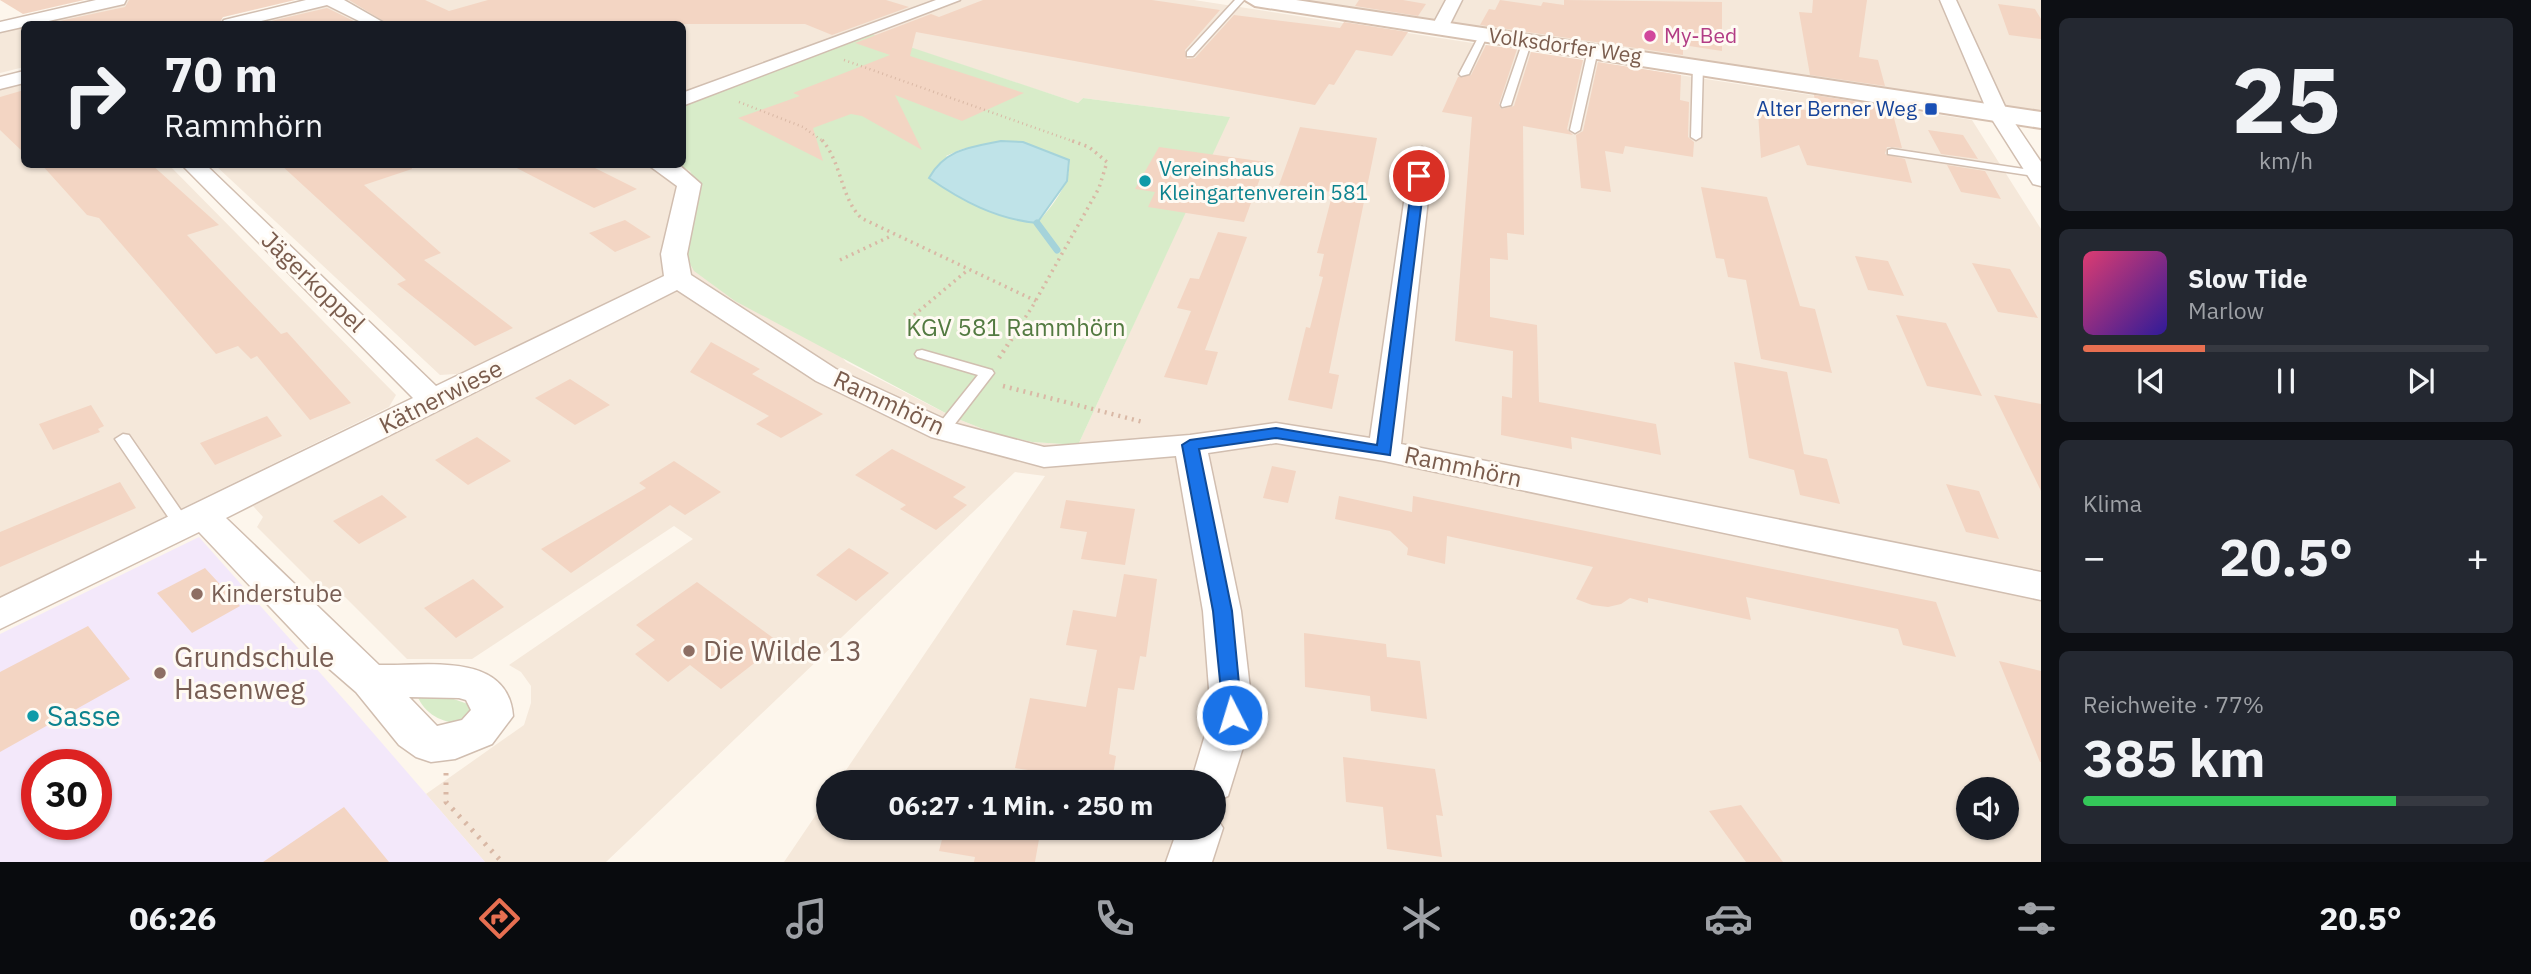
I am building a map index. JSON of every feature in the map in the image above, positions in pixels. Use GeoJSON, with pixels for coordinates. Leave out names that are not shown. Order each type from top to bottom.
{"type":"FeatureCollection","features":[{"type":"Feature","properties":{"kind":"street"},"geometry":{"type":"LineString","coordinates":[[26,21],[118,0]]}},
{"type":"Feature","properties":{"kind":"street"},"geometry":{"type":"LineString","coordinates":[[242,21],[329,0],[371,21]]}},
{"type":"Feature","properties":{"kind":"street"},"geometry":{"type":"LineString","coordinates":[[686,98],[952,0]]}},
{"type":"Feature","properties":{"kind":"street","name":"Volksdorfer Weg"},"geometry":{"type":"LineString","coordinates":[[1255,0],[2041,120]]}},
{"type":"Feature","properties":{"kind":"street"},"geometry":{"type":"LineString","coordinates":[[1440,28],[1454,0]]}},
{"type":"Feature","properties":{"kind":"street"},"geometry":{"type":"LineString","coordinates":[[1948,0],[1998,113],[2039,176]]}},
{"type":"Feature","properties":{"kind":"street"},"geometry":{"type":"LineString","coordinates":[[0,27],[21,22]]}},
{"type":"Feature","properties":{"kind":"street"},"geometry":{"type":"LineString","coordinates":[[0,83],[21,78]]}},
{"type":"Feature","properties":{"kind":"street"},"geometry":{"type":"LineString","coordinates":[[1384,451],[1422,154]]}},
{"type":"Feature","properties":{"kind":"street","name":"Jägerkoppel"},"geometry":{"type":"LineString","coordinates":[[196,168],[433,400]]}},
{"type":"Feature","properties":{"kind":"street"},"geometry":{"type":"LineString","coordinates":[[667,168],[690,184],[674,254],[678,279]]}},
{"type":"Feature","properties":{"kind":"street","name":"Rammhörn"},"geometry":{"type":"LineString","coordinates":[[678,279],[826,375],[942,430],[1044,457],[1190,445],[1276,433],[1384,451],[2041,586]]}},
{"type":"Feature","properties":{"kind":"street","name":"Kätnerwiese"},"geometry":{"type":"LineString","coordinates":[[0,615],[678,279]]}},
{"type":"Feature","properties":{"kind":"street"},"geometry":{"type":"LineString","coordinates":[[1190,445],[1223,611],[1232,715],[1217,770]]}},
{"type":"Feature","properties":{"kind":"street"},"geometry":{"type":"LineString","coordinates":[[194,521],[370,681],[414,733],[431,744],[455,741],[477,732],[492,716],[491,699],[479,687],[459,682],[370,681]]}},
{"type":"Feature","properties":{"kind":"street"},"geometry":{"type":"LineString","coordinates":[[1189,862],[1196,840]]}},
{"type":"Feature","properties":{"kind":"lane"},"geometry":{"type":"LineString","coordinates":[[1190,54],[1240,0]]}},
{"type":"Feature","properties":{"kind":"lane"},"geometry":{"type":"LineString","coordinates":[[1464,74],[1484,34]]}},
{"type":"Feature","properties":{"kind":"lane"},"geometry":{"type":"LineString","coordinates":[[1506,105],[1527,40]]}},
{"type":"Feature","properties":{"kind":"lane"},"geometry":{"type":"LineString","coordinates":[[1575,130],[1593,50]]}},
{"type":"Feature","properties":{"kind":"lane"},"geometry":{"type":"LineString","coordinates":[[1696,137],[1698,66]]}},
{"type":"Feature","properties":{"kind":"lane"},"geometry":{"type":"LineString","coordinates":[[1892,152],[2039,176]]}},
{"type":"Feature","properties":{"kind":"lane"},"geometry":{"type":"LineString","coordinates":[[922,354],[987,373],[942,430]]}},
{"type":"Feature","properties":{"kind":"lane"},"geometry":{"type":"LineString","coordinates":[[123,439],[194,521]]}},
{"type":"Feature","properties":{"kind":"path"},"geometry":{"type":"LineString","coordinates":[[813,50],[1089,147],[1107,162],[1099,188],[1036,301],[1007,348],[987,373],[1008,389],[1168,429],[1190,445]]}},
{"type":"Feature","properties":{"kind":"path"},"geometry":{"type":"LineString","coordinates":[[732,81],[737,89],[724,96],[818,135],[828,147],[850,209],[894,234],[1036,301]]}},
{"type":"Feature","properties":{"kind":"path"},"geometry":{"type":"LineString","coordinates":[[840,260],[894,234]]}},
{"type":"Feature","properties":{"kind":"path"},"geometry":{"type":"LineString","coordinates":[[914,315],[970,269]]}},
{"type":"Feature","properties":{"kind":"path"},"geometry":{"type":"LineString","coordinates":[[455,741],[446,772],[446,802],[502,862]]}},
{"type":"Feature","properties":{"kind":"shaded area"},"geometry":{"type":"Polygon","coordinates":[[[122,0],[291,0],[208,21],[30,21],[122,0]]]}},
{"type":"Feature","properties":{"kind":"shaded area"},"geometry":{"type":"Polygon","coordinates":[[[341,0],[1194,0],[1972,120],[2041,229],[2041,862],[784,862],[816,815],[816,840],[1226,840],[1226,770],[846,770],[1045,476],[1015,472],[606,862],[485,862],[426,794],[524,725],[531,703],[531,686],[521,672],[509,665],[693,539],[674,526],[472,659],[407,659],[345,597],[328,598],[257,527],[263,517],[253,506],[477,391],[456,374],[440,375],[218,168],[683,168],[690,171],[698,187],[846,362],[953,417],[993,433],[1032,442],[1078,445],[1229,117],[1083,98],[1078,103],[868,34],[686,104],[686,21],[256,21],[341,0]]]}},
{"type":"Feature","properties":{"kind":"shaded area"},"geometry":{"type":"Polygon","coordinates":[[[1293,0],[2041,0],[2041,111],[1958,98],[1293,0]]]}},
{"type":"Feature","properties":{"kind":"shaded area"},"geometry":{"type":"Polygon","coordinates":[[[21,23],[21,68],[0,73],[0,28],[21,23]]]}},
{"type":"Feature","properties":{"kind":"shaded area"},"geometry":{"type":"Polygon","coordinates":[[[21,82],[21,168],[172,168],[396,395],[389,407],[0,597],[0,87],[21,82]]]}},
{"type":"Feature","properties":{"kind":"shaded area","name":"Grundschule Hasenweg"},"geometry":{"type":"Polygon","coordinates":[[[199,537],[485,862],[0,862],[0,634],[199,537]]]}},
{"type":"Feature","properties":{"kind":"green space","name":"KGV 581 Rammhörn"},"geometry":{"type":"Polygon","coordinates":[[[868,33],[1078,103],[1083,98],[1230,117],[1078,445],[1032,442],[993,433],[953,417],[735,301],[694,271],[684,253],[698,187],[690,171],[683,168],[686,168],[686,104],[868,33]],[[1001,141],[962,149],[946,156],[1037,223],[1064,186],[1069,161],[1023,142],[1001,141]]]}},
{"type":"Feature","properties":{"kind":"green space"},"geometry":{"type":"Polygon","coordinates":[[[433,692],[468,704],[476,713],[467,723],[437,718],[425,709],[417,695],[433,692]]]}},
{"type":"Feature","properties":{"kind":"water"},"geometry":{"type":"Polygon","coordinates":[[[1001,141],[1023,142],[1069,160],[1067,181],[1037,223],[1007,218],[980,208],[929,178],[935,168],[951,155],[1001,141]]]}},
{"type":"Feature","properties":{"kind":"building"},"geometry":{"type":"Polygon","coordinates":[[[0,0],[84,0],[23,14],[0,0]]]}},
{"type":"Feature","properties":{"kind":"building"},"geometry":{"type":"Polygon","coordinates":[[[129,0],[295,0],[223,17],[221,21],[59,21],[125,7],[129,0]]]}},
{"type":"Feature","properties":{"kind":"building"},"geometry":{"type":"Polygon","coordinates":[[[349,0],[425,0],[449,11],[488,0],[886,0],[909,7],[832,35],[805,24],[686,24],[686,21],[383,21],[349,0]]]}},
{"type":"Feature","properties":{"kind":"building"},"geometry":{"type":"Polygon","coordinates":[[[983,0],[1152,0],[1220,10],[1185,50],[1187,59],[1195,58],[1234,15],[1340,28],[1344,22],[1408,32],[1392,56],[1356,50],[1334,85],[1329,84],[1315,105],[916,32],[910,56],[1024,93],[962,121],[895,95],[922,150],[862,116],[851,114],[813,128],[823,161],[738,118],[800,96],[793,93],[890,55],[855,43],[931,14],[939,17],[983,0]]]}},
{"type":"Feature","properties":{"kind":"building"},"geometry":{"type":"Polygon","coordinates":[[[1359,0],[1403,0],[1426,4],[1418,16],[1355,6],[1359,0]]]}},
{"type":"Feature","properties":{"kind":"building"},"geometry":{"type":"Polygon","coordinates":[[[1500,0],[1541,6],[1543,2],[1564,5],[1564,0],[1722,2],[1722,51],[1683,45],[1683,55],[1480,25],[1489,9],[1495,10],[1500,0]]]}},
{"type":"Feature","properties":{"kind":"building"},"geometry":{"type":"Polygon","coordinates":[[[1813,0],[1867,0],[1859,57],[1878,60],[1885,86],[1810,75],[1799,12],[1812,13],[1813,0]]]}},
{"type":"Feature","properties":{"kind":"building"},"geometry":{"type":"Polygon","coordinates":[[[1998,4],[2035,9],[2041,19],[2041,39],[2009,35],[1998,4]]]}},
{"type":"Feature","properties":{"kind":"building"},"geometry":{"type":"Polygon","coordinates":[[[327,8],[354,21],[271,21],[327,8]]]}},
{"type":"Feature","properties":{"kind":"building"},"geometry":{"type":"Polygon","coordinates":[[[1486,45],[1517,49],[1499,104],[1501,109],[1514,106],[1531,52],[1583,60],[1567,129],[1573,135],[1523,126],[1524,235],[1507,233],[1508,260],[1490,258],[1490,317],[1537,325],[1539,402],[1656,424],[1661,455],[1571,437],[1572,449],[1501,435],[1502,396],[1512,398],[1513,351],[1455,341],[1472,117],[1442,112],[1458,77],[1471,75],[1486,45]]]}},
{"type":"Feature","properties":{"kind":"building"},"geometry":{"type":"Polygon","coordinates":[[[1598,62],[1681,75],[1680,100],[1689,102],[1688,137],[1694,142],[1693,157],[1625,146],[1623,154],[1605,151],[1611,192],[1581,188],[1576,135],[1583,131],[1598,62]]]}},
{"type":"Feature","properties":{"kind":"building"},"geometry":{"type":"Polygon","coordinates":[[[21,91],[21,150],[0,130],[0,97],[21,91]]]}},
{"type":"Feature","properties":{"kind":"building"},"geometry":{"type":"Polygon","coordinates":[[[1814,95],[1891,107],[1902,148],[1887,147],[1885,154],[1905,159],[1912,183],[1807,165],[1799,145],[1761,158],[1758,112],[1781,116],[1780,106],[1817,112],[1814,95]]]}},
{"type":"Feature","properties":{"kind":"building"},"geometry":{"type":"Polygon","coordinates":[[[1300,127],[1377,138],[1329,373],[1339,375],[1332,409],[1288,400],[1306,327],[1310,328],[1323,277],[1319,276],[1324,254],[1317,253],[1333,192],[1279,185],[1300,127]]]}},
{"type":"Feature","properties":{"kind":"building"},"geometry":{"type":"Polygon","coordinates":[[[1928,130],[1963,135],[1978,159],[1941,154],[1928,130]]]}},
{"type":"Feature","properties":{"kind":"building"},"geometry":{"type":"Polygon","coordinates":[[[1159,147],[1266,162],[1244,222],[1148,207],[1155,192],[1135,189],[1159,147]]]}},
{"type":"Feature","properties":{"kind":"building"},"geometry":{"type":"Polygon","coordinates":[[[1947,165],[1985,171],[2001,199],[1961,192],[1947,165]]]}},
{"type":"Feature","properties":{"kind":"building"},"geometry":{"type":"Polygon","coordinates":[[[45,168],[155,168],[219,225],[187,235],[281,334],[287,332],[351,403],[310,420],[257,356],[251,359],[238,346],[216,354],[99,218],[87,215],[45,168]]]}},
{"type":"Feature","properties":{"kind":"building"},"geometry":{"type":"Polygon","coordinates":[[[284,168],[412,168],[364,185],[441,253],[424,260],[513,328],[475,346],[397,284],[406,280],[284,168]]]}},
{"type":"Feature","properties":{"kind":"building"},"geometry":{"type":"Polygon","coordinates":[[[517,168],[595,168],[637,189],[594,208],[517,168]]]}},
{"type":"Feature","properties":{"kind":"building"},"geometry":{"type":"Polygon","coordinates":[[[1701,187],[1767,197],[1800,306],[1815,309],[1832,373],[1761,359],[1746,280],[1728,277],[1724,259],[1716,258],[1701,187]]]}},
{"type":"Feature","properties":{"kind":"building"},"geometry":{"type":"Polygon","coordinates":[[[625,220],[651,237],[615,252],[589,233],[625,220]]]}},
{"type":"Feature","properties":{"kind":"building"},"geometry":{"type":"Polygon","coordinates":[[[1218,232],[1247,237],[1205,350],[1218,352],[1207,385],[1164,377],[1191,311],[1177,308],[1190,278],[1199,279],[1218,232]]]}},
{"type":"Feature","properties":{"kind":"building"},"geometry":{"type":"Polygon","coordinates":[[[1855,256],[1888,261],[1904,296],[1868,290],[1855,256]]]}},
{"type":"Feature","properties":{"kind":"building"},"geometry":{"type":"Polygon","coordinates":[[[1972,263],[2010,269],[2038,318],[1998,312],[1972,263]]]}},
{"type":"Feature","properties":{"kind":"building"},"geometry":{"type":"Polygon","coordinates":[[[1896,315],[1946,323],[1982,396],[1927,386],[1896,315]]]}},
{"type":"Feature","properties":{"kind":"building"},"geometry":{"type":"Polygon","coordinates":[[[711,342],[760,369],[752,374],[823,414],[781,438],[756,424],[769,416],[690,372],[711,342]]]}},
{"type":"Feature","properties":{"kind":"building"},"geometry":{"type":"Polygon","coordinates":[[[1734,362],[1787,372],[1804,454],[1827,459],[1840,504],[1800,495],[1794,470],[1749,458],[1734,362]]]}},
{"type":"Feature","properties":{"kind":"building"},"geometry":{"type":"Polygon","coordinates":[[[570,379],[610,405],[575,425],[535,398],[570,379]]]}},
{"type":"Feature","properties":{"kind":"building"},"geometry":{"type":"Polygon","coordinates":[[[1994,395],[2041,404],[2041,491],[1994,395]]]}},
{"type":"Feature","properties":{"kind":"building"},"geometry":{"type":"Polygon","coordinates":[[[91,405],[104,426],[98,429],[100,432],[53,450],[39,424],[91,405]]]}},
{"type":"Feature","properties":{"kind":"building"},"geometry":{"type":"Polygon","coordinates":[[[267,416],[282,436],[215,465],[200,443],[267,416]]]}},
{"type":"Feature","properties":{"kind":"building"},"geometry":{"type":"Polygon","coordinates":[[[477,437],[511,461],[468,485],[435,460],[477,437]]]}},
{"type":"Feature","properties":{"kind":"building"},"geometry":{"type":"Polygon","coordinates":[[[892,449],[966,487],[953,497],[967,505],[936,530],[900,509],[906,505],[855,475],[892,449]]]}},
{"type":"Feature","properties":{"kind":"building"},"geometry":{"type":"Polygon","coordinates":[[[674,461],[721,492],[685,515],[670,505],[571,573],[541,549],[646,488],[639,483],[674,461]]]}},
{"type":"Feature","properties":{"kind":"building"},"geometry":{"type":"Polygon","coordinates":[[[1272,466],[1296,471],[1288,503],[1263,498],[1272,466]]]}},
{"type":"Feature","properties":{"kind":"building"},"geometry":{"type":"Polygon","coordinates":[[[120,482],[136,508],[0,567],[0,532],[120,482]]]}},
{"type":"Feature","properties":{"kind":"building"},"geometry":{"type":"Polygon","coordinates":[[[1946,484],[1979,491],[1999,539],[1966,532],[1946,484]]]}},
{"type":"Feature","properties":{"kind":"building"},"geometry":{"type":"Polygon","coordinates":[[[382,495],[407,517],[359,544],[333,521],[382,495]]]}},
{"type":"Feature","properties":{"kind":"building"},"geometry":{"type":"Polygon","coordinates":[[[1339,496],[1412,512],[1413,496],[1936,602],[1956,657],[1903,645],[1898,629],[1746,597],[1751,620],[1648,598],[1648,603],[1630,598],[1621,604],[1608,607],[1592,605],[1576,599],[1593,567],[1447,536],[1445,564],[1407,555],[1408,548],[1390,531],[1335,519],[1339,496]]]}},
{"type":"Feature","properties":{"kind":"building"},"geometry":{"type":"Polygon","coordinates":[[[1066,500],[1135,509],[1125,565],[1081,559],[1087,532],[1060,528],[1066,500]]]}},
{"type":"Feature","properties":{"kind":"building"},"geometry":{"type":"Polygon","coordinates":[[[849,548],[889,573],[856,601],[816,575],[849,548]]]}},
{"type":"Feature","properties":{"kind":"building"},"geometry":{"type":"Polygon","coordinates":[[[205,568],[240,606],[192,633],[157,593],[205,568]]]}},
{"type":"Feature","properties":{"kind":"building"},"geometry":{"type":"Polygon","coordinates":[[[1124,574],[1157,579],[1146,657],[1140,656],[1134,690],[1118,688],[1109,754],[1116,756],[1114,770],[1015,768],[1030,698],[1086,707],[1097,650],[1066,645],[1073,610],[1116,617],[1124,574]]]}},
{"type":"Feature","properties":{"kind":"building"},"geometry":{"type":"Polygon","coordinates":[[[473,579],[504,607],[456,638],[424,608],[473,579]]]}},
{"type":"Feature","properties":{"kind":"building"},"geometry":{"type":"Polygon","coordinates":[[[697,582],[780,643],[721,689],[690,665],[668,682],[635,654],[655,640],[636,625],[697,582]]]}},
{"type":"Feature","properties":{"kind":"building","name":"Sasse"},"geometry":{"type":"Polygon","coordinates":[[[88,626],[130,679],[0,752],[0,672],[88,626]]]}},
{"type":"Feature","properties":{"kind":"building"},"geometry":{"type":"Polygon","coordinates":[[[1304,633],[1386,644],[1387,657],[1420,661],[1427,719],[1371,711],[1370,696],[1305,687],[1304,633]]]}},
{"type":"Feature","properties":{"kind":"building"},"geometry":{"type":"Polygon","coordinates":[[[1999,661],[2041,671],[2041,762],[2040,762],[1999,661]]]}},
{"type":"Feature","properties":{"kind":"building"},"geometry":{"type":"Polygon","coordinates":[[[1343,757],[1435,769],[1443,816],[1436,815],[1442,857],[1387,849],[1383,807],[1346,802],[1343,757]]]}},
{"type":"Feature","properties":{"kind":"building"},"geometry":{"type":"Polygon","coordinates":[[[1741,805],[1783,862],[1746,862],[1709,811],[1741,805]]]}},
{"type":"Feature","properties":{"kind":"building"},"geometry":{"type":"Polygon","coordinates":[[[344,807],[389,862],[263,862],[344,807]]]}},
{"type":"Feature","properties":{"kind":"building"},"geometry":{"type":"Polygon","coordinates":[[[942,840],[1039,840],[1035,862],[974,862],[975,857],[939,851],[942,840]]]}},
{"type":"Feature","properties":{"kind":"waterway"},"geometry":{"type":"LineString","coordinates":[[1037,223],[1057,250]]}},
{"type":"Feature","properties":{"kind":"place","name":"My-Bed"},"geometry":{"type":"Point","coordinates":[1650,36]}},
{"type":"Feature","properties":{"kind":"place","name":"Alter Berner Weg"},"geometry":{"type":"Point","coordinates":[1931,109]}},
{"type":"Feature","properties":{"kind":"place","name":"Vereinshaus Kleingartenverein 581"},"geometry":{"type":"Point","coordinates":[1145,181]}},
{"type":"Feature","properties":{"kind":"place","name":"Kinderstube"},"geometry":{"type":"Point","coordinates":[197,594]}},
{"type":"Feature","properties":{"kind":"place","name":"Die Wilde 13"},"geometry":{"type":"Point","coordinates":[689,651]}},
{"type":"Feature","properties":{"kind":"place","name":"Grundschule Hasenweg"},"geometry":{"type":"Point","coordinates":[160,673]}},
{"type":"Feature","properties":{"kind":"place","name":"Sasse"},"geometry":{"type":"Point","coordinates":[33,716]}},
{"type":"Feature","properties":{"kind":"route"},"geometry":{"type":"LineString","coordinates":[[1232,715],[1223,611],[1190,445],[1276,433],[1384,451],[1419,176]]}}]}
